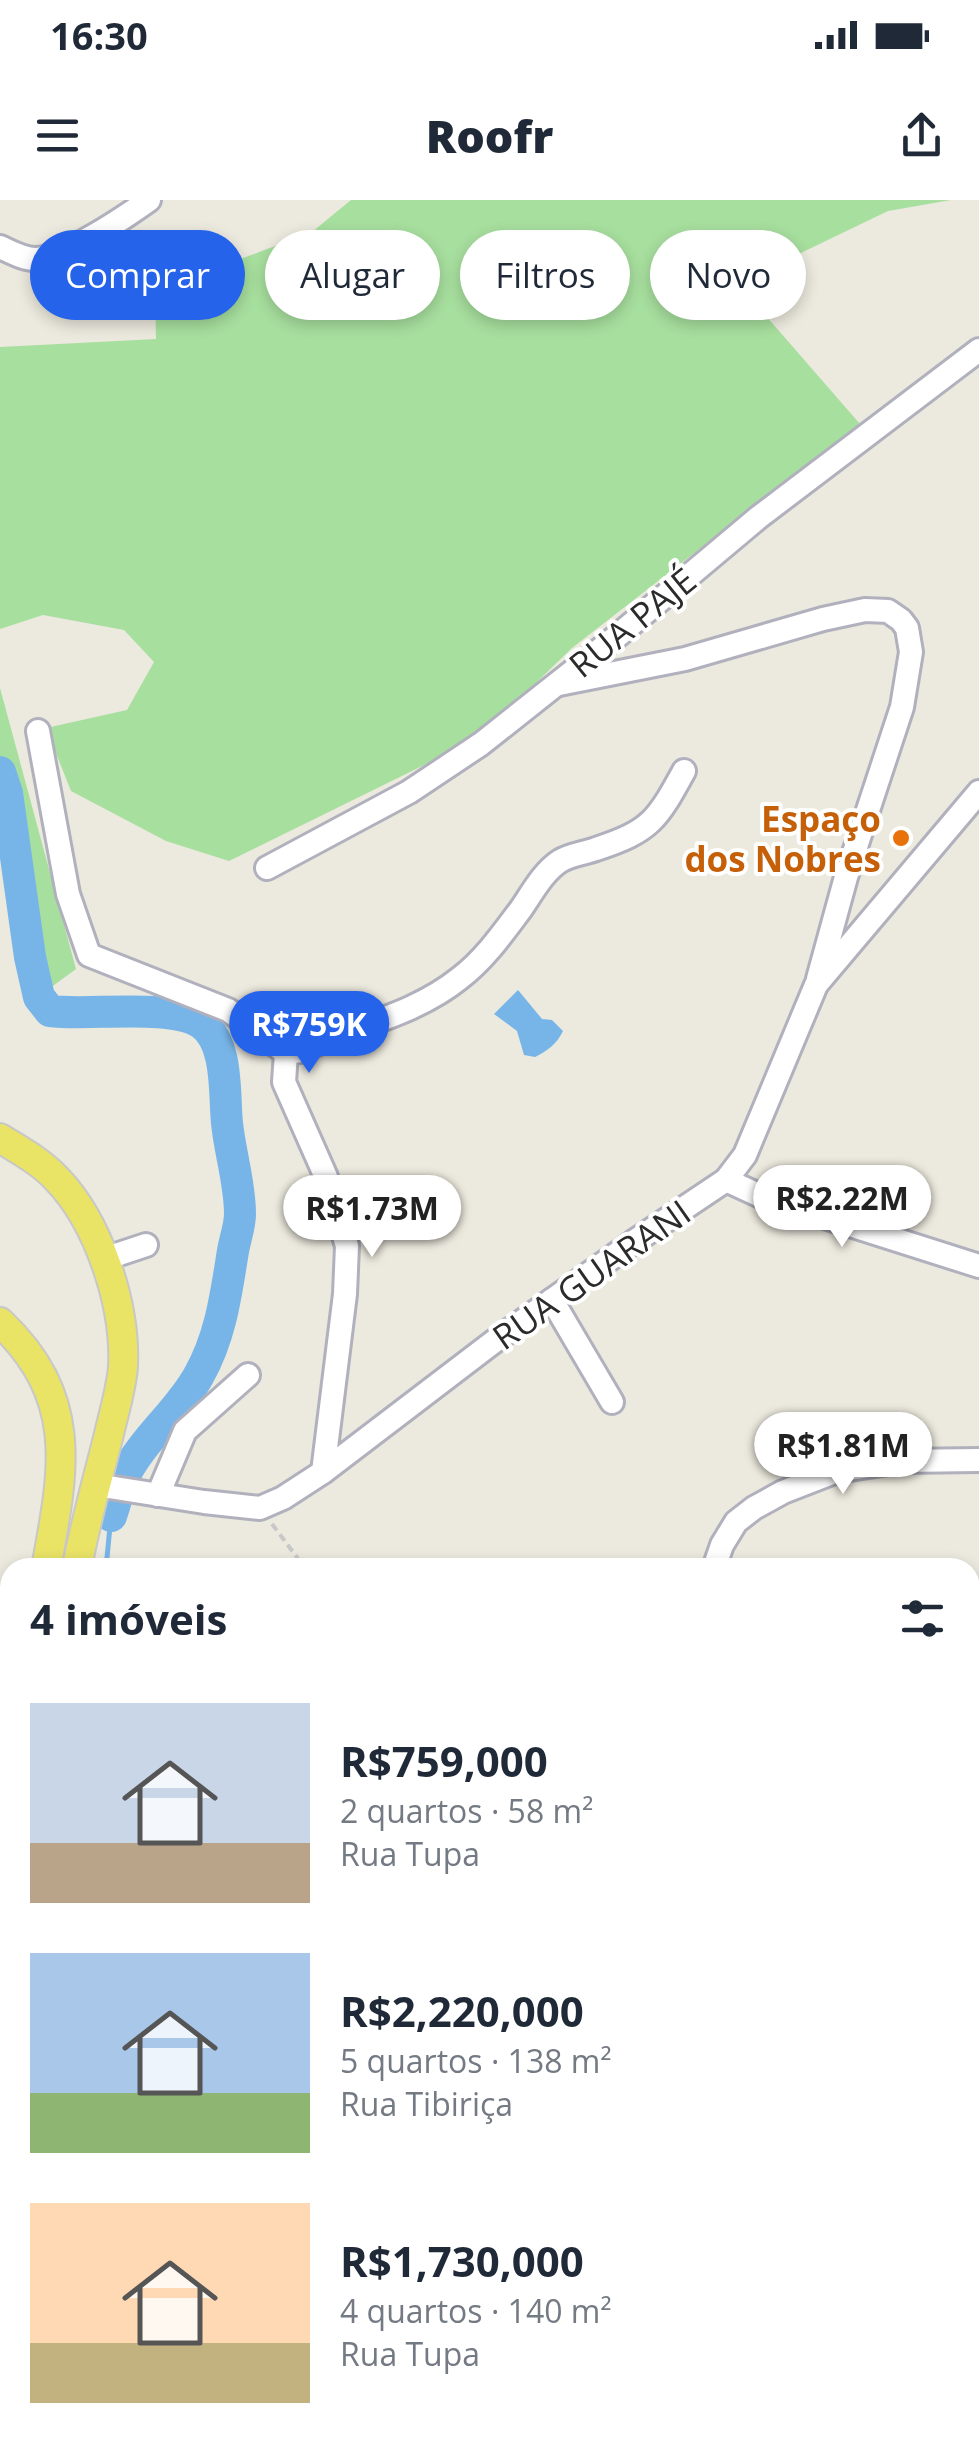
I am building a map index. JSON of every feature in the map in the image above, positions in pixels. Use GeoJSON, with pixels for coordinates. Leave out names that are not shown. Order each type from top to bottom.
{"type":"FeatureCollection","features":[{"type":"Feature","properties":{"kind":"main road"},"geometry":{"type":"LineString","coordinates":[[0,1138],[42,1165],[74,1199],[95,1236],[113,1284],[122,1340],[113,1487],[81,1558]]}},
{"type":"Feature","properties":{"kind":"main road"},"geometry":{"type":"LineString","coordinates":[[0,1322],[27,1352],[50,1388],[59,1418],[60,1478],[48,1558]]}},
{"type":"Feature","properties":{"kind":"street"},"geometry":{"type":"LineString","coordinates":[[0,247],[33,260],[52,257],[118,222],[149,200]]}},
{"type":"Feature","properties":{"kind":"street","name":"RUA PAJÉ"},"geometry":{"type":"LineString","coordinates":[[267,868],[449,767],[759,516],[979,350]]}},
{"type":"Feature","properties":{"kind":"street"},"geometry":{"type":"LineString","coordinates":[[555,685],[685,659],[864,610],[888,612],[901,620],[907,628],[911,652],[902,707],[846,876],[816,985]]}},
{"type":"Feature","properties":{"kind":"street"},"geometry":{"type":"LineString","coordinates":[[38,730],[68,894],[89,955],[228,1010],[286,1052],[300,1051],[390,1017],[443,991],[482,958],[560,861],[630,837],[646,827],[661,812],[684,771]]}},
{"type":"Feature","properties":{"kind":"street","name":"RUA GUARANI"},"geometry":{"type":"LineString","coordinates":[[260,1508],[322,1472],[552,1300],[726,1180],[745,1155],[816,985],[979,792]]}},
{"type":"Feature","properties":{"kind":"street"},"geometry":{"type":"LineString","coordinates":[[286,1052],[284,1082],[326,1177],[346,1246],[345,1294],[322,1472]]}},
{"type":"Feature","properties":{"kind":"street"},"geometry":{"type":"LineString","coordinates":[[726,1180],[765,1198],[979,1266]]}},
{"type":"Feature","properties":{"kind":"street"},"geometry":{"type":"LineString","coordinates":[[104,1260],[146,1245]]}},
{"type":"Feature","properties":{"kind":"street"},"geometry":{"type":"LineString","coordinates":[[552,1300],[612,1402]]}},
{"type":"Feature","properties":{"kind":"street"},"geometry":{"type":"LineString","coordinates":[[158,1495],[186,1431],[248,1375]]}},
{"type":"Feature","properties":{"kind":"street"},"geometry":{"type":"LineString","coordinates":[[717,1558],[736,1522],[754,1508],[836,1471],[902,1461],[979,1460]]}},
{"type":"Feature","properties":{"kind":"street"},"geometry":{"type":"LineString","coordinates":[[113,1487],[260,1508]]}},
{"type":"Feature","properties":{"kind":"path"},"geometry":{"type":"LineString","coordinates":[[260,1508],[298,1558]]}},
{"type":"Feature","properties":{"kind":"green space"},"geometry":{"type":"Polygon","coordinates":[[[351,200],[951,200],[888,211],[806,251],[806,230],[650,230],[650,320],[769,320],[860,424],[572,648],[479,738],[229,861],[166,841],[71,791],[46,728],[127,710],[154,662],[124,630],[43,615],[0,629],[0,347],[156,339],[156,320],[245,320],[245,257],[265,250],[265,320],[440,320],[440,230],[314,230],[351,200]]]}},
{"type":"Feature","properties":{"kind":"green space"},"geometry":{"type":"Polygon","coordinates":[[[0,688],[76,969],[50,988],[37,969],[0,846],[0,688]]]}},
{"type":"Feature","properties":{"kind":"water"},"geometry":{"type":"Polygon","coordinates":[[[518,990],[542,1019],[552,1020],[563,1031],[551,1047],[535,1057],[524,1055],[517,1031],[494,1014],[518,990]]]}},
{"type":"Feature","properties":{"kind":"waterway"},"geometry":{"type":"LineString","coordinates":[[0,772],[7,793],[39,997],[50,1011],[150,1012],[187,1017],[210,1032],[221,1056],[240,1214],[222,1314],[199,1375],[134,1460],[121,1483],[111,1516]]}},
{"type":"Feature","properties":{"kind":"waterway"},"geometry":{"type":"LineString","coordinates":[[107,1558],[111,1516]]}},
{"type":"Feature","properties":{"kind":"place","name":"Espaço dos Nobres"},"geometry":{"type":"Point","coordinates":[901,838]}}]}
